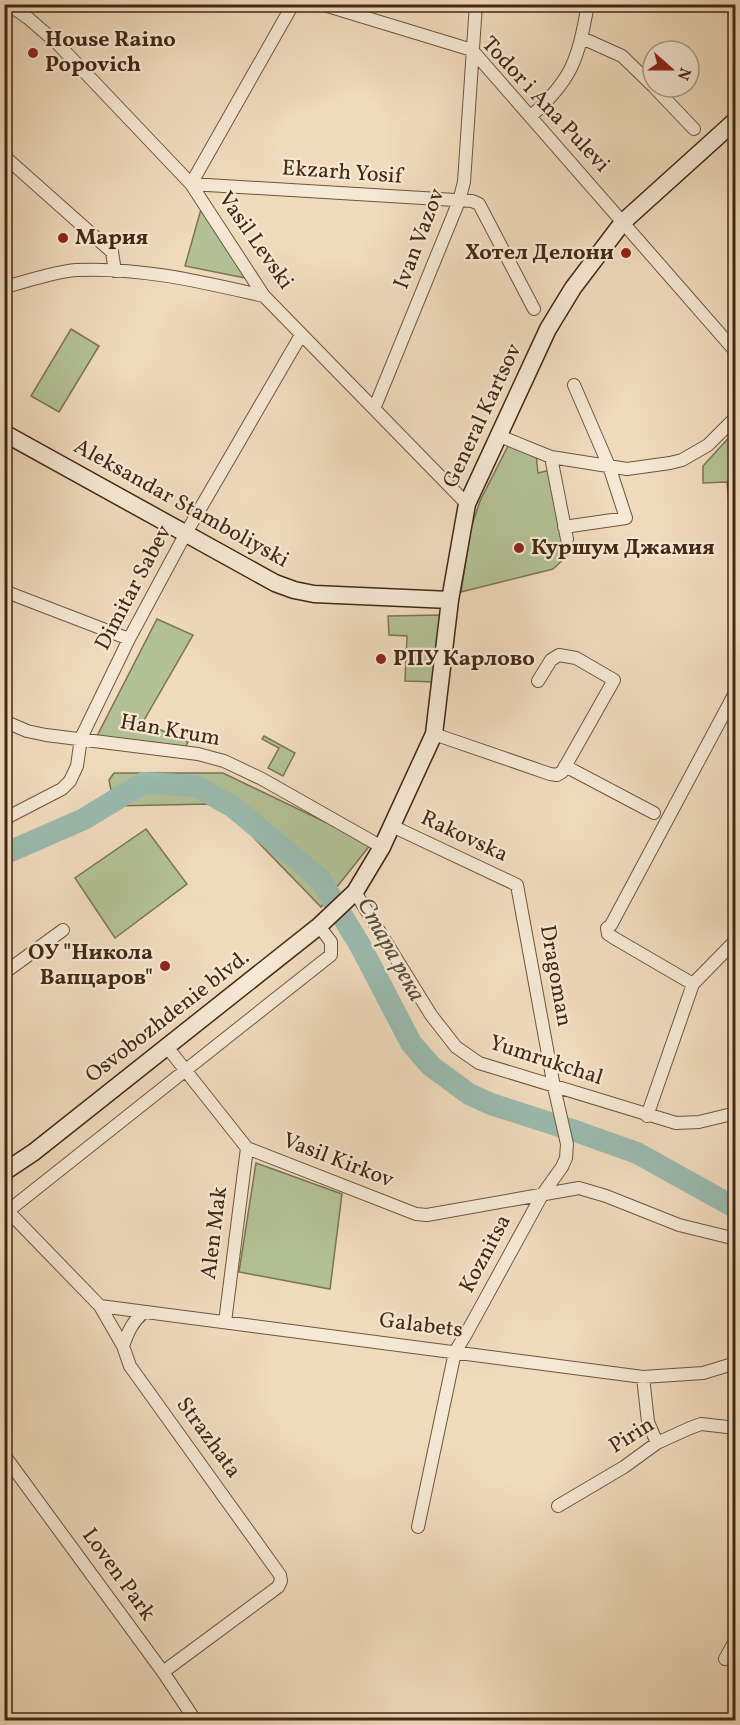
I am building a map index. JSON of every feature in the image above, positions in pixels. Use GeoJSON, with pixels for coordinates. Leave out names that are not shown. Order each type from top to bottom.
{"type":"FeatureCollection","features":[{"type":"Feature","properties":{"kind":"main road","name":"General Kartsov"},"geometry":{"type":"LineString","coordinates":[[355,892],[382,847],[434,734],[450,600],[467,504],[497,435],[557,312],[623,222],[735,120]]}},
{"type":"Feature","properties":{"kind":"main road","name":"Aleksandar Stamboliyski"},"geometry":{"type":"LineString","coordinates":[[4,434],[186,532],[275,583],[314,594],[450,600]]}},
{"type":"Feature","properties":{"kind":"main road","name":"Osvobozhdenie blvd."},"geometry":{"type":"LineString","coordinates":[[4,1172],[34,1152],[319,926],[355,892]]}},
{"type":"Feature","properties":{"kind":"street","name":"Vasil Levski"},"geometry":{"type":"LineString","coordinates":[[8,4],[58,44],[191,184],[264,296],[467,504]]}},
{"type":"Feature","properties":{"kind":"street"},"geometry":{"type":"LineString","coordinates":[[191,184],[293,4]]}},
{"type":"Feature","properties":{"kind":"street","name":"Todor i Ana Pulevi"},"geometry":{"type":"LineString","coordinates":[[321,4],[472,50],[735,352]]}},
{"type":"Feature","properties":{"kind":"street","name":"Ivan Vazov"},"geometry":{"type":"LineString","coordinates":[[374,409],[459,201],[464,182],[476,4]]}},
{"type":"Feature","properties":{"kind":"street"},"geometry":{"type":"LineString","coordinates":[[531,116],[554,95],[572,69],[582,38],[588,4]]}},
{"type":"Feature","properties":{"kind":"street"},"geometry":{"type":"LineString","coordinates":[[582,38],[622,56],[641,75]]}},
{"type":"Feature","properties":{"kind":"street"},"geometry":{"type":"LineString","coordinates":[[665,99],[694,129]]}},
{"type":"Feature","properties":{"kind":"street"},"geometry":{"type":"LineString","coordinates":[[4,156],[112,252],[115,271]]}},
{"type":"Feature","properties":{"kind":"street","name":"Ekzarh Yosif"},"geometry":{"type":"LineString","coordinates":[[191,184],[472,201],[479,204],[534,309]]}},
{"type":"Feature","properties":{"kind":"street"},"geometry":{"type":"LineString","coordinates":[[4,287],[74,270],[115,271],[169,275],[264,296]]}},
{"type":"Feature","properties":{"kind":"street","name":"Dimitar Sabev"},"geometry":{"type":"LineString","coordinates":[[4,819],[62,789],[70,781],[77,766],[81,738],[129,639],[186,532],[301,335]]}},
{"type":"Feature","properties":{"kind":"street"},"geometry":{"type":"LineString","coordinates":[[550,457],[565,533],[626,518],[609,466],[574,386]]}},
{"type":"Feature","properties":{"kind":"street"},"geometry":{"type":"LineString","coordinates":[[497,435],[550,457],[627,469],[682,460],[708,445],[735,417]]}},
{"type":"Feature","properties":{"kind":"street"},"geometry":{"type":"LineString","coordinates":[[4,591],[129,639]]}},
{"type":"Feature","properties":{"kind":"street"},"geometry":{"type":"LineString","coordinates":[[434,734],[557,775],[562,772],[614,680],[576,658],[559,655],[550,660],[538,681]]}},
{"type":"Feature","properties":{"kind":"street"},"geometry":{"type":"LineString","coordinates":[[693,984],[608,934],[607,928],[611,925],[735,692]]}},
{"type":"Feature","properties":{"kind":"street","name":"Han Krum"},"geometry":{"type":"LineString","coordinates":[[4,721],[27,731],[198,754],[224,761],[262,779],[382,847]]}},
{"type":"Feature","properties":{"kind":"street"},"geometry":{"type":"LineString","coordinates":[[565,766],[654,813]]}},
{"type":"Feature","properties":{"kind":"street","name":"Rakovska"},"geometry":{"type":"LineString","coordinates":[[392,826],[517,885]]}},
{"type":"Feature","properties":{"kind":"street","name":"Dragoman"},"geometry":{"type":"LineString","coordinates":[[517,885],[554,1087],[567,1144]]}},
{"type":"Feature","properties":{"kind":"street","name":"Yumrukchal"},"geometry":{"type":"LineString","coordinates":[[355,892],[431,1015],[456,1047],[479,1063],[675,1123],[699,1122],[735,1113]]}},
{"type":"Feature","properties":{"kind":"street"},"geometry":{"type":"LineString","coordinates":[[6,1209],[185,1072],[331,955],[331,942],[319,926]]}},
{"type":"Feature","properties":{"kind":"street"},"geometry":{"type":"LineString","coordinates":[[4,973],[63,930]]}},
{"type":"Feature","properties":{"kind":"street"},"geometry":{"type":"LineString","coordinates":[[647,1116],[693,984],[735,940]]}},
{"type":"Feature","properties":{"kind":"street","name":"Vasil Kirkov"},"geometry":{"type":"LineString","coordinates":[[167,1047],[247,1148],[416,1214],[427,1215],[579,1188],[606,1196],[679,1225],[735,1239]]}},
{"type":"Feature","properties":{"kind":"street","name":"Koznitsa"},"geometry":{"type":"LineString","coordinates":[[418,1527],[455,1352],[542,1195],[562,1167],[566,1158],[567,1144]]}},
{"type":"Feature","properties":{"kind":"street","name":"Alen Mak"},"geometry":{"type":"LineString","coordinates":[[225,1322],[247,1148]]}},
{"type":"Feature","properties":{"kind":"street","name":"Strazhata"},"geometry":{"type":"LineString","coordinates":[[6,1209],[100,1306],[123,1346],[130,1366],[280,1575],[281,1581],[278,1587],[163,1672]]}},
{"type":"Feature","properties":{"kind":"street","name":"Galabets"},"geometry":{"type":"LineString","coordinates":[[100,1306],[643,1377],[704,1373],[735,1363]]}},
{"type":"Feature","properties":{"kind":"street"},"geometry":{"type":"LineString","coordinates":[[123,1346],[130,1326],[144,1312]]}},
{"type":"Feature","properties":{"kind":"street"},"geometry":{"type":"LineString","coordinates":[[643,1377],[648,1422],[657,1443]]}},
{"type":"Feature","properties":{"kind":"street","name":"Pirin"},"geometry":{"type":"LineString","coordinates":[[558,1506],[624,1467],[657,1443],[701,1424],[735,1428]]}},
{"type":"Feature","properties":{"kind":"street","name":"Loven Park"},"geometry":{"type":"LineString","coordinates":[[4,1455],[163,1672],[195,1720]]}},
{"type":"Feature","properties":{"kind":"street"},"geometry":{"type":"LineString","coordinates":[[725,1659],[735,1640]]}},
{"type":"Feature","properties":{"kind":"green space"},"geometry":{"type":"Polygon","coordinates":[[[203,202],[255,280],[185,266],[203,202]]]}},
{"type":"Feature","properties":{"kind":"green space"},"geometry":{"type":"Polygon","coordinates":[[[71,329],[99,346],[59,412],[31,396],[71,329]]]}},
{"type":"Feature","properties":{"kind":"green space"},"geometry":{"type":"Polygon","coordinates":[[[735,431],[735,503],[729,504],[727,482],[703,483],[703,466],[735,431]]]}},
{"type":"Feature","properties":{"kind":"green space"},"geometry":{"type":"Polygon","coordinates":[[[508,446],[536,454],[538,473],[550,470],[568,555],[553,569],[461,592],[471,528],[480,501],[508,446]]]}},
{"type":"Feature","properties":{"kind":"green space"},"geometry":{"type":"Polygon","coordinates":[[[442,615],[436,682],[405,681],[407,636],[389,635],[388,616],[442,615]]]}},
{"type":"Feature","properties":{"kind":"green space"},"geometry":{"type":"Polygon","coordinates":[[[157,619],[193,635],[143,722],[188,742],[183,752],[95,740],[157,619]]]}},
{"type":"Feature","properties":{"kind":"green space"},"geometry":{"type":"Polygon","coordinates":[[[264,736],[295,753],[283,776],[268,768],[279,748],[262,739],[264,736]]]}},
{"type":"Feature","properties":{"kind":"green space"},"geometry":{"type":"Polygon","coordinates":[[[114,773],[223,773],[371,844],[321,907],[229,812],[209,804],[114,806],[109,780],[114,773]]]}},
{"type":"Feature","properties":{"kind":"green space"},"geometry":{"type":"Polygon","coordinates":[[[146,829],[187,884],[115,938],[75,878],[146,829]]]}},
{"type":"Feature","properties":{"kind":"green space"},"geometry":{"type":"Polygon","coordinates":[[[256,1163],[342,1194],[330,1289],[239,1272],[256,1163]]]}},
{"type":"Feature","properties":{"kind":"waterway","name":"Стара река"},"geometry":{"type":"LineString","coordinates":[[4,854],[84,819],[143,783],[196,786],[233,807],[320,879],[361,947],[411,1043],[431,1066],[469,1094],[491,1104],[637,1153],[736,1208]]}},
{"type":"Feature","properties":{"kind":"place","name":"House Raino Popovich"},"geometry":{"type":"Point","coordinates":[33,53]}},
{"type":"Feature","properties":{"kind":"place","name":"Мария"},"geometry":{"type":"Point","coordinates":[63,238]}},
{"type":"Feature","properties":{"kind":"place","name":"Хотел Делони"},"geometry":{"type":"Point","coordinates":[626,253]}},
{"type":"Feature","properties":{"kind":"place","name":"Куршум Джамия"},"geometry":{"type":"Point","coordinates":[519,548]}},
{"type":"Feature","properties":{"kind":"place","name":"РПУ Карлово"},"geometry":{"type":"Point","coordinates":[381,659]}},
{"type":"Feature","properties":{"kind":"place","name":"ОУ \"Никола Вапцаров\""},"geometry":{"type":"Point","coordinates":[165,966]}}]}
